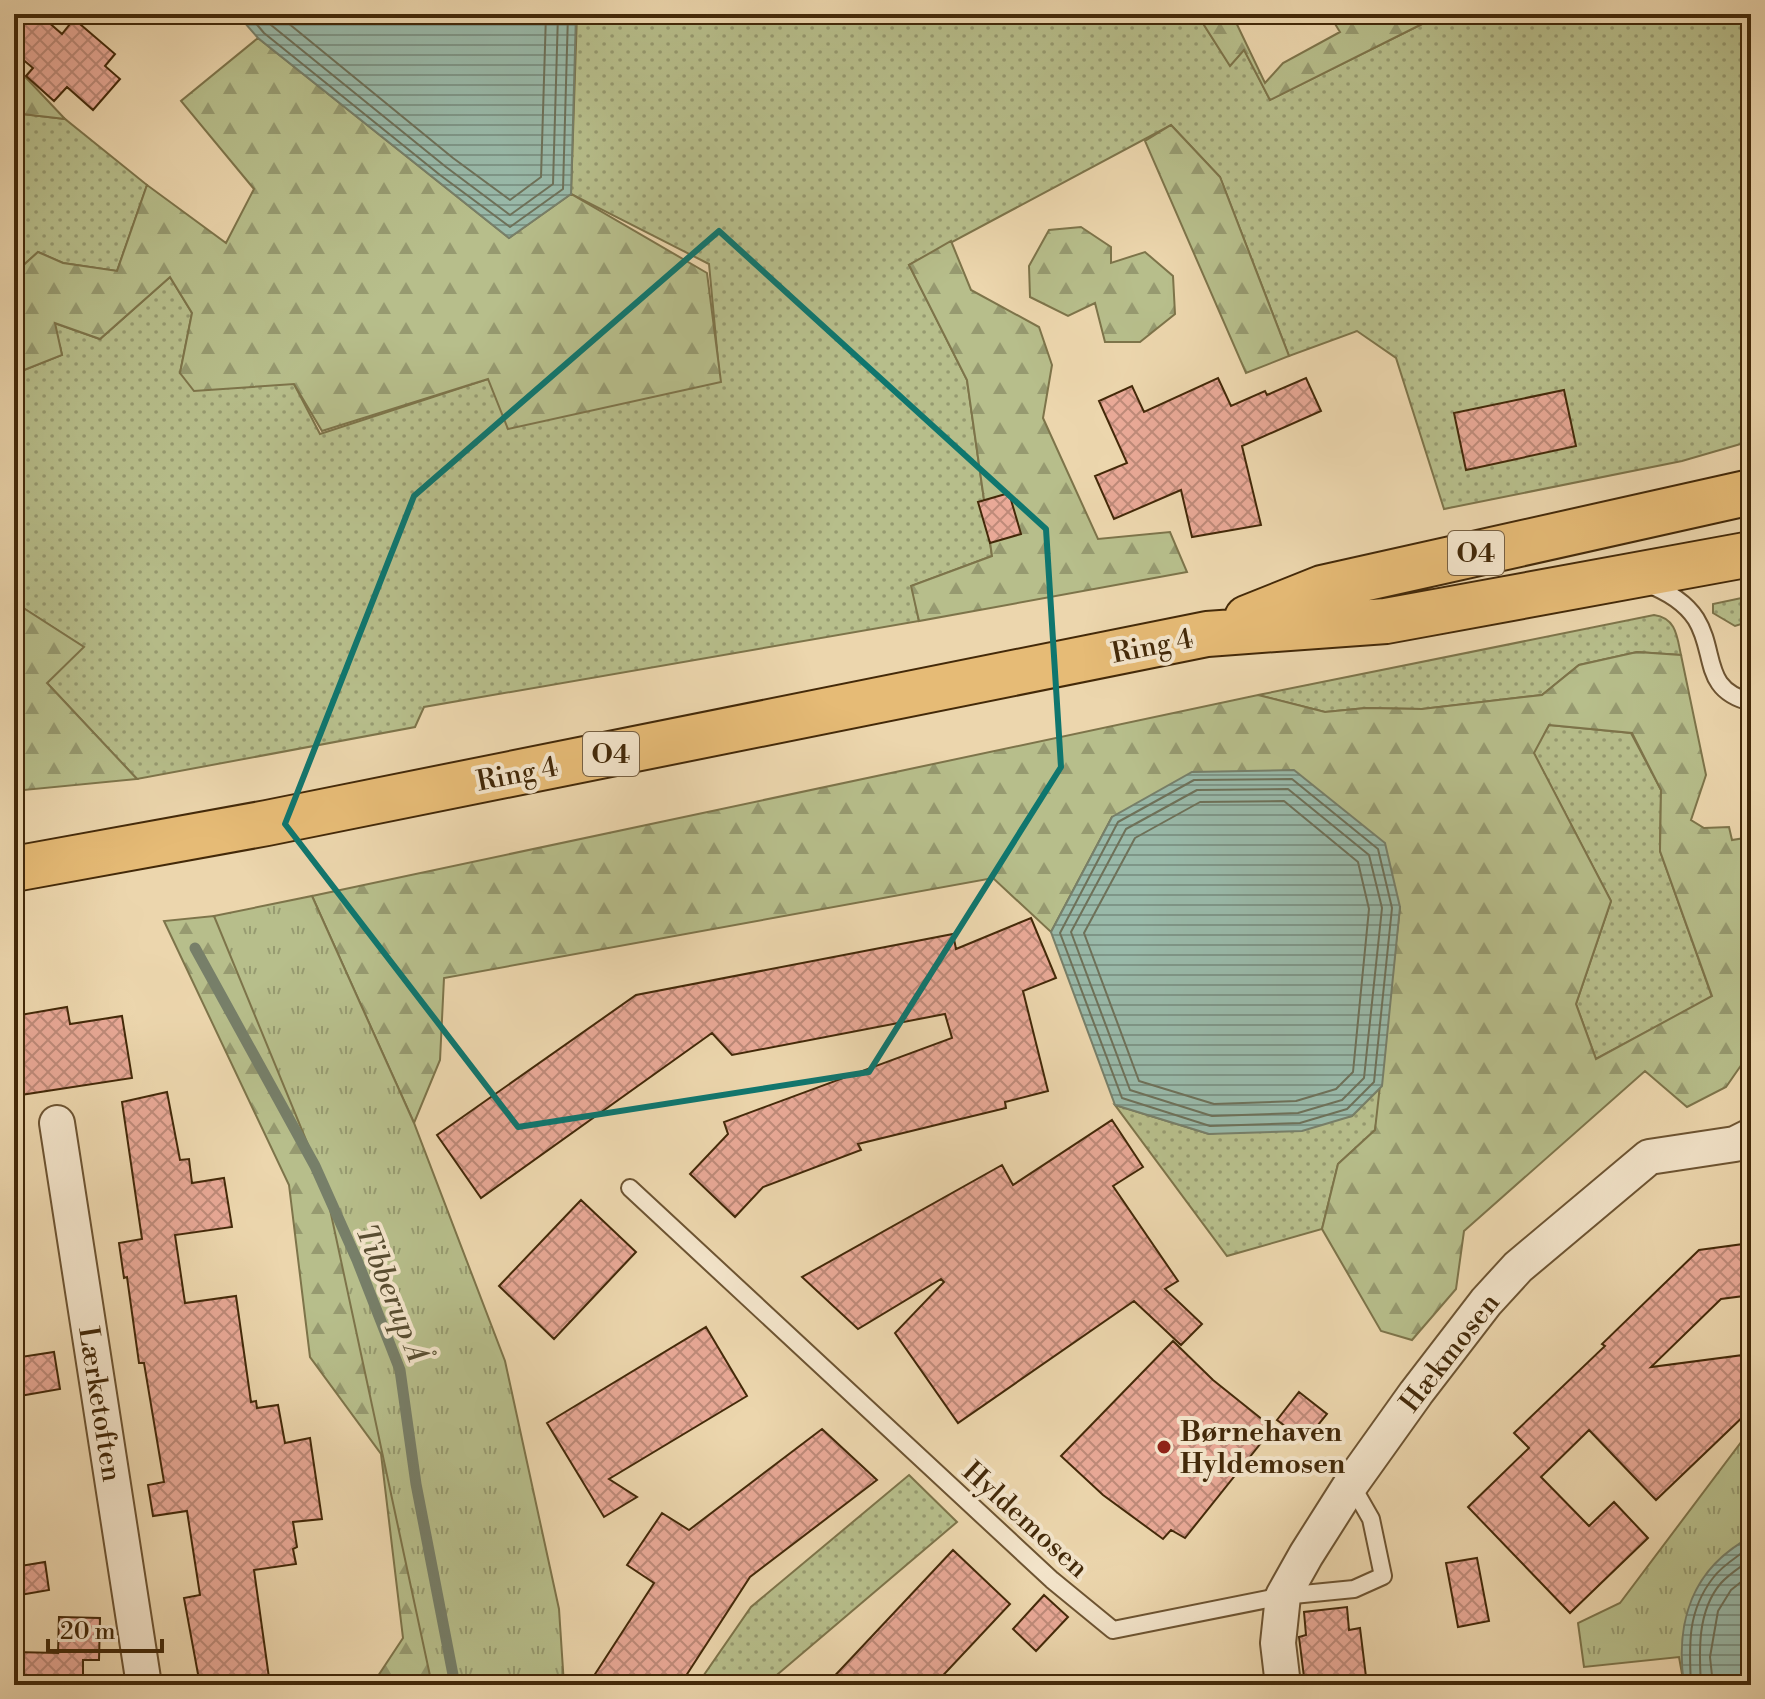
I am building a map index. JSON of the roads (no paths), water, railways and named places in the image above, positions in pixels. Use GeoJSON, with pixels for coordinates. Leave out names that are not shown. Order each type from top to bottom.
{"type":"FeatureCollection","features":[{"type":"Feature","properties":{"kind":"main road","name":"Ring 4"},"geometry":{"type":"LineString","coordinates":[[1207,634],[1322,588],[1751,492]]}},
{"type":"Feature","properties":{"kind":"main road","name":"Ring 4"},"geometry":{"type":"LineString","coordinates":[[14,869],[267,823],[1207,634],[1386,621],[1751,554]]}},
{"type":"Feature","properties":{"kind":"street","name":"Lærketoften"},"geometry":{"type":"LineString","coordinates":[[57,1123],[144,1685]]}},
{"type":"Feature","properties":{"kind":"street","name":"Hækmosen"},"geometry":{"type":"LineString","coordinates":[[1283,1685],[1278,1643],[1283,1596],[1351,1484],[1486,1302],[1518,1267],[1649,1157],[1735,1144],[1751,1136]]}},
{"type":"Feature","properties":{"kind":"lane"},"geometry":{"type":"LineString","coordinates":[[1625,577],[1658,588],[1692,615],[1719,686],[1740,700],[1751,702]]}},
{"type":"Feature","properties":{"kind":"lane","name":"Hyldemosen"},"geometry":{"type":"LineString","coordinates":[[630,1188],[1052,1580],[1113,1630],[1283,1596],[1354,1589],[1383,1576],[1371,1519],[1351,1484]]}},
{"type":"Feature","properties":{"kind":"water"},"geometry":{"type":"Polygon","coordinates":[[[237,14],[576,14],[571,194],[509,238],[258,38],[237,14]]]}},
{"type":"Feature","properties":{"kind":"water"},"geometry":{"type":"Polygon","coordinates":[[[1294,770],[1385,843],[1400,907],[1382,1086],[1352,1116],[1302,1131],[1209,1134],[1115,1105],[1051,932],[1112,817],[1192,772],[1294,770]]]}},
{"type":"Feature","properties":{"kind":"water"},"geometry":{"type":"Polygon","coordinates":[[[1751,1537],[1751,1685],[1684,1685],[1682,1640],[1692,1599],[1714,1564],[1751,1537]]]}},
{"type":"Feature","properties":{"kind":"waterway","name":"Tibberup Å"},"geometry":{"type":"LineString","coordinates":[[195,948],[315,1166],[357,1260],[400,1370],[416,1484],[455,1685]]}},
{"type":"Feature","properties":{"kind":"place","name":"Børnehaven Hyldemosen"},"geometry":{"type":"Point","coordinates":[1164,1447]}}]}
